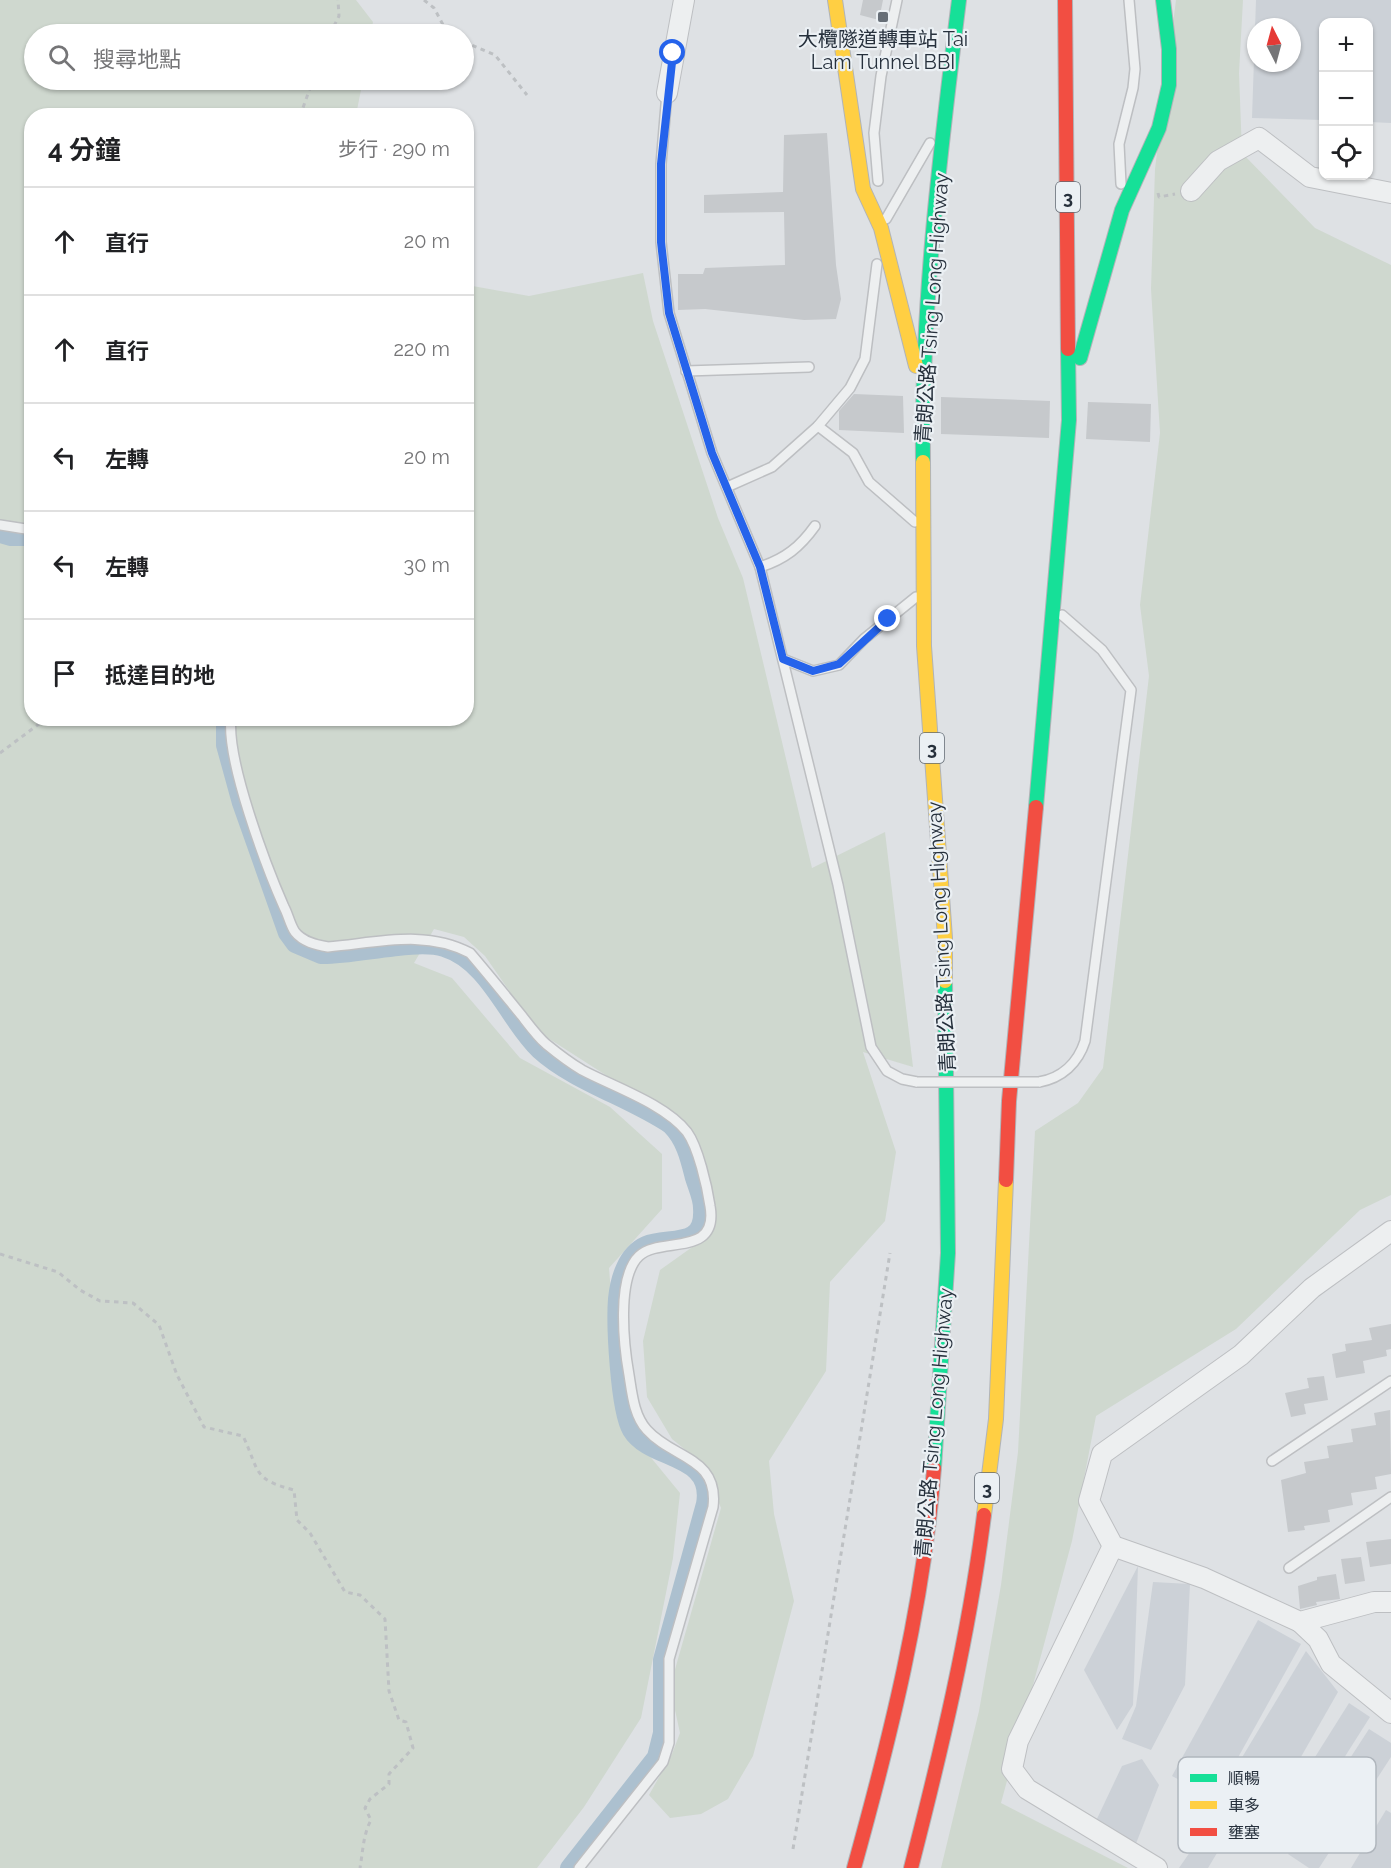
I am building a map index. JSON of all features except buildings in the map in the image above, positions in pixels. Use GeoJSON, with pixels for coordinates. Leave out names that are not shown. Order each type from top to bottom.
{"type":"FeatureCollection","features":[{"type":"Feature","properties":{"kind":"highway"},"geometry":{"type":"LineString","coordinates":[[835,0],[863,189],[881,228],[922,391]]}},
{"type":"Feature","properties":{"kind":"highway","name":"青朗公路 Tsing Long Highway"},"geometry":{"type":"LineString","coordinates":[[854,1868],[905,1662],[921,1572],[933,1484],[945,1329],[948,1242],[945,938],[924,646],[922,391],[944,118],[958,0]]}},
{"type":"Feature","properties":{"kind":"highway","name":"3"},"geometry":{"type":"LineString","coordinates":[[911,1868],[950,1715],[977,1569],[996,1419],[1009,1101],[1054,608],[1070,394],[1065,0]]}},
{"type":"Feature","properties":{"kind":"highway"},"geometry":{"type":"LineString","coordinates":[[1070,394],[1122,210],[1159,128],[1169,85],[1169,48],[1163,0]]}},
{"type":"Feature","properties":{"kind":"street"},"geometry":{"type":"LineString","coordinates":[[667,93],[684,0]]}},
{"type":"Feature","properties":{"kind":"street"},"geometry":{"type":"LineString","coordinates":[[1191,191],[1218,161],[1259,138],[1310,177],[1391,193]]}},
{"type":"Feature","properties":{"kind":"street"},"geometry":{"type":"LineString","coordinates":[[1391,1231],[1312,1288],[1241,1355],[1102,1454],[1089,1501],[1113,1546],[1204,1578],[1300,1622],[1318,1639],[1331,1664],[1391,1713]]}},
{"type":"Feature","properties":{"kind":"street"},"geometry":{"type":"LineString","coordinates":[[1113,1546],[1018,1741],[1012,1769],[1027,1789],[1157,1868]]}},
{"type":"Feature","properties":{"kind":"street"},"geometry":{"type":"LineString","coordinates":[[1300,1622],[1374,1602],[1391,1602]]}},
{"type":"Feature","properties":{"kind":"lane"},"geometry":{"type":"LineString","coordinates":[[727,488],[772,466],[818,426],[850,388],[865,359],[881,228],[874,133],[881,76],[897,0]]}},
{"type":"Feature","properties":{"kind":"lane"},"geometry":{"type":"LineString","coordinates":[[1122,210],[1119,144],[1133,88],[1135,69],[1129,0]]}},
{"type":"Feature","properties":{"kind":"lane"},"geometry":{"type":"LineString","coordinates":[[667,93],[661,164],[661,242],[669,313],[712,453],[760,567],[838,885],[867,1036],[874,1055],[887,1071],[902,1079],[917,1082],[1039,1082],[1055,1078],[1070,1068],[1085,1041],[1131,690],[1102,650],[1054,608]]}},
{"type":"Feature","properties":{"kind":"lane"},"geometry":{"type":"LineString","coordinates":[[881,228],[944,118]]}},
{"type":"Feature","properties":{"kind":"lane"},"geometry":{"type":"LineString","coordinates":[[686,371],[809,367]]}},
{"type":"Feature","properties":{"kind":"lane"},"geometry":{"type":"LineString","coordinates":[[818,426],[853,453],[869,482],[923,529]]}},
{"type":"Feature","properties":{"kind":"lane"},"geometry":{"type":"LineString","coordinates":[[0,525],[24,529]]}},
{"type":"Feature","properties":{"kind":"lane"},"geometry":{"type":"LineString","coordinates":[[760,567],[778,561],[800,547],[815,526]]}},
{"type":"Feature","properties":{"kind":"lane"},"geometry":{"type":"LineString","coordinates":[[783,659],[813,671],[839,664],[864,639],[924,591]]}},
{"type":"Feature","properties":{"kind":"lane"},"geometry":{"type":"LineString","coordinates":[[231,726],[231,744],[250,811],[270,875],[295,932],[312,945],[328,947],[424,938],[454,944],[470,953],[543,1042],[579,1068],[667,1113],[680,1124],[693,1144],[710,1206],[708,1226],[694,1242],[681,1246],[651,1249],[639,1256],[632,1266],[624,1299],[624,1326],[628,1372],[634,1404],[640,1420],[659,1441],[697,1463],[706,1472],[714,1495],[669,1659],[670,1726],[663,1762],[579,1868]]}},
{"type":"Feature","properties":{"kind":"lane"},"geometry":{"type":"LineString","coordinates":[[1272,1461],[1391,1381]]}},
{"type":"Feature","properties":{"kind":"lane"},"geometry":{"type":"LineString","coordinates":[[1289,1568],[1391,1497]]}},
{"type":"Feature","properties":{"kind":"path"},"geometry":{"type":"LineString","coordinates":[[335,24],[339,16],[338,0]]}},
{"type":"Feature","properties":{"kind":"path"},"geometry":{"type":"LineString","coordinates":[[424,0],[434,8],[443,24]]}},
{"type":"Feature","properties":{"kind":"path"},"geometry":{"type":"LineString","coordinates":[[474,47],[495,56],[527,95]]}},
{"type":"Feature","properties":{"kind":"path"},"geometry":{"type":"LineString","coordinates":[[303,108],[309,90]]}},
{"type":"Feature","properties":{"kind":"path"},"geometry":{"type":"LineString","coordinates":[[1156,189],[1159,197],[1191,191]]}},
{"type":"Feature","properties":{"kind":"path"},"geometry":{"type":"LineString","coordinates":[[0,753],[36,726]]}},
{"type":"Feature","properties":{"kind":"path"},"geometry":{"type":"LineString","coordinates":[[793,1849],[890,1253]]}},
{"type":"Feature","properties":{"kind":"path"},"geometry":{"type":"LineString","coordinates":[[0,1254],[58,1272],[100,1301],[133,1303],[159,1325],[175,1364],[177,1375],[204,1427],[243,1436],[259,1474],[269,1484],[294,1490],[297,1520],[310,1533],[334,1577],[345,1592],[360,1595],[385,1619],[389,1691],[399,1720],[406,1722],[413,1748],[389,1774],[389,1784],[370,1799],[365,1808],[371,1820],[363,1834],[364,1847],[360,1868]]}},
{"type":"Feature","properties":{"kind":"shaded area"},"geometry":{"type":"Polygon","coordinates":[[[0,0],[356,0],[373,24],[24,24],[24,90],[361,90],[357,108],[24,108],[24,726],[474,726],[474,286],[529,296],[643,273],[653,321],[718,518],[743,578],[812,868],[885,832],[913,1067],[863,1052],[896,1152],[885,1221],[830,1282],[826,1371],[769,1461],[774,1514],[794,1601],[753,1756],[728,1799],[701,1814],[670,1818],[649,1795],[672,1754],[680,1733],[670,1687],[721,1508],[704,1465],[672,1439],[647,1397],[643,1341],[660,1270],[712,1233],[716,1210],[707,1170],[680,1117],[615,1081],[537,1031],[485,956],[464,937],[434,929],[414,963],[452,978],[520,1058],[610,1107],[662,1154],[662,1209],[609,1268],[621,1421],[680,1493],[673,1558],[641,1718],[584,1807],[537,1868],[0,1868],[0,0]]]}},
{"type":"Feature","properties":{"kind":"shaded area"},"geometry":{"type":"Polygon","coordinates":[[[1176,0],[1243,0],[1239,73],[1242,153],[1315,228],[1391,265],[1391,1195],[1360,1210],[1236,1329],[1096,1416],[1072,1541],[1001,1803],[1128,1868],[941,1868],[979,1711],[1001,1585],[1018,1452],[1035,1131],[1078,1103],[1103,1068],[1149,676],[1140,605],[1160,433],[1151,289],[1155,169],[1176,0]]]}},
{"type":"Feature","properties":{"kind":"shaded area"},"geometry":{"type":"Polygon","coordinates":[[[1256,0],[1391,0],[1391,123],[1373,122],[1373,18],[1319,18],[1319,120],[1252,118],[1254,72],[1301,72],[1301,18],[1255,18],[1256,0]]]}},
{"type":"Feature","properties":{"kind":"shaded area"},"geometry":{"type":"Polygon","coordinates":[[[1138,1566],[1133,1705],[1117,1730],[1084,1670],[1138,1566]]]}},
{"type":"Feature","properties":{"kind":"shaded area"},"geometry":{"type":"Polygon","coordinates":[[[1153,1582],[1190,1584],[1185,1685],[1151,1750],[1122,1739],[1136,1706],[1153,1582]]]}},
{"type":"Feature","properties":{"kind":"shaded area"},"geometry":{"type":"Polygon","coordinates":[[[1258,1620],[1301,1644],[1238,1757],[1182,1757],[1258,1620]]]}},
{"type":"Feature","properties":{"kind":"shaded area"},"geometry":{"type":"Polygon","coordinates":[[[1306,1651],[1338,1692],[1301,1757],[1242,1757],[1306,1651]]]}},
{"type":"Feature","properties":{"kind":"shaded area"},"geometry":{"type":"Polygon","coordinates":[[[1349,1703],[1370,1717],[1345,1757],[1315,1757],[1349,1703]]]}},
{"type":"Feature","properties":{"kind":"shaded area"},"geometry":{"type":"Polygon","coordinates":[[[1369,1729],[1391,1743],[1391,1757],[1376,1780],[1376,1757],[1351,1757],[1369,1729]]]}},
{"type":"Feature","properties":{"kind":"shaded area"},"geometry":{"type":"Polygon","coordinates":[[[1142,1759],[1159,1785],[1135,1846],[1095,1823],[1122,1766],[1142,1759]]]}},
{"type":"Feature","properties":{"kind":"shaded area"},"geometry":{"type":"Polygon","coordinates":[[[1178,1765],[1178,1779],[1172,1776],[1178,1765]]]}},
{"type":"Feature","properties":{"kind":"shaded area"},"geometry":{"type":"Polygon","coordinates":[[[1386,1810],[1391,1813],[1391,1868],[1351,1868],[1360,1853],[1376,1853],[1376,1827],[1386,1810]]]}},
{"type":"Feature","properties":{"kind":"shaded area"},"geometry":{"type":"Polygon","coordinates":[[[1189,1853],[1217,1853],[1208,1868],[1179,1868],[1189,1853]]]}},
{"type":"Feature","properties":{"kind":"shaded area"},"geometry":{"type":"Polygon","coordinates":[[[1329,1853],[1319,1868],[1309,1868],[1288,1854],[1329,1853]]]}},
{"type":"Feature","properties":{"kind":"waterway"},"geometry":{"type":"LineString","coordinates":[[0,534],[24,537]]}},
{"type":"Feature","properties":{"kind":"waterway"},"geometry":{"type":"LineString","coordinates":[[225,726],[225,745],[241,803],[287,933],[295,944],[321,955],[418,945],[444,948],[460,955],[485,978],[539,1050],[585,1081],[638,1106],[670,1125],[686,1150],[690,1163],[700,1197],[701,1221],[691,1236],[655,1242],[633,1254],[625,1268],[617,1299],[617,1346],[623,1404],[631,1430],[652,1448],[691,1467],[700,1475],[705,1487],[705,1504],[662,1660],[662,1733],[656,1757],[569,1868]]}},
{"type":"Feature","properties":{"kind":"traffic: fast"},"geometry":{"type":"LineString","coordinates":[[923,462],[925,346],[933,231],[959,0]]}},
{"type":"Feature","properties":{"kind":"traffic: fast"},"geometry":{"type":"LineString","coordinates":[[1080,358],[1122,210],[1159,128],[1169,85],[1169,49],[1163,0]]}},
{"type":"Feature","properties":{"kind":"traffic: fast"},"geometry":{"type":"LineString","coordinates":[[1036,807],[1069,420],[1068,349]]}},
{"type":"Feature","properties":{"kind":"traffic: fast"},"geometry":{"type":"LineString","coordinates":[[934,1468],[948,1253],[945,981]]}},
{"type":"Feature","properties":{"kind":"traffic: slow"},"geometry":{"type":"LineString","coordinates":[[835,0],[863,189],[881,228],[916,366]]}},
{"type":"Feature","properties":{"kind":"traffic: slow"},"geometry":{"type":"LineString","coordinates":[[923,462],[924,646],[945,938],[945,981]]}},
{"type":"Feature","properties":{"kind":"traffic: slow"},"geometry":{"type":"LineString","coordinates":[[984,1515],[996,1419],[1006,1180]]}},
{"type":"Feature","properties":{"kind":"traffic: jam"},"geometry":{"type":"LineString","coordinates":[[1065,0],[1068,349]]}},
{"type":"Feature","properties":{"kind":"traffic: jam"},"geometry":{"type":"LineString","coordinates":[[1006,1180],[1009,1101],[1036,807]]}},
{"type":"Feature","properties":{"kind":"traffic: jam"},"geometry":{"type":"LineString","coordinates":[[854,1868],[904,1670],[922,1569],[934,1468]]}},
{"type":"Feature","properties":{"kind":"traffic: jam"},"geometry":{"type":"LineString","coordinates":[[911,1868],[953,1693],[978,1560],[984,1515]]}},
{"type":"Feature","properties":{"kind":"place","name":"大欖隧道轉車站 Tai Lam Tunnel BBI"},"geometry":{"type":"Point","coordinates":[883,17]}},
{"type":"Feature","properties":{"kind":"route"},"geometry":{"type":"LineString","coordinates":[[673,53],[661,164],[661,242],[669,313],[712,453],[760,567],[783,659],[813,671],[839,664],[888,619]]}}]}
